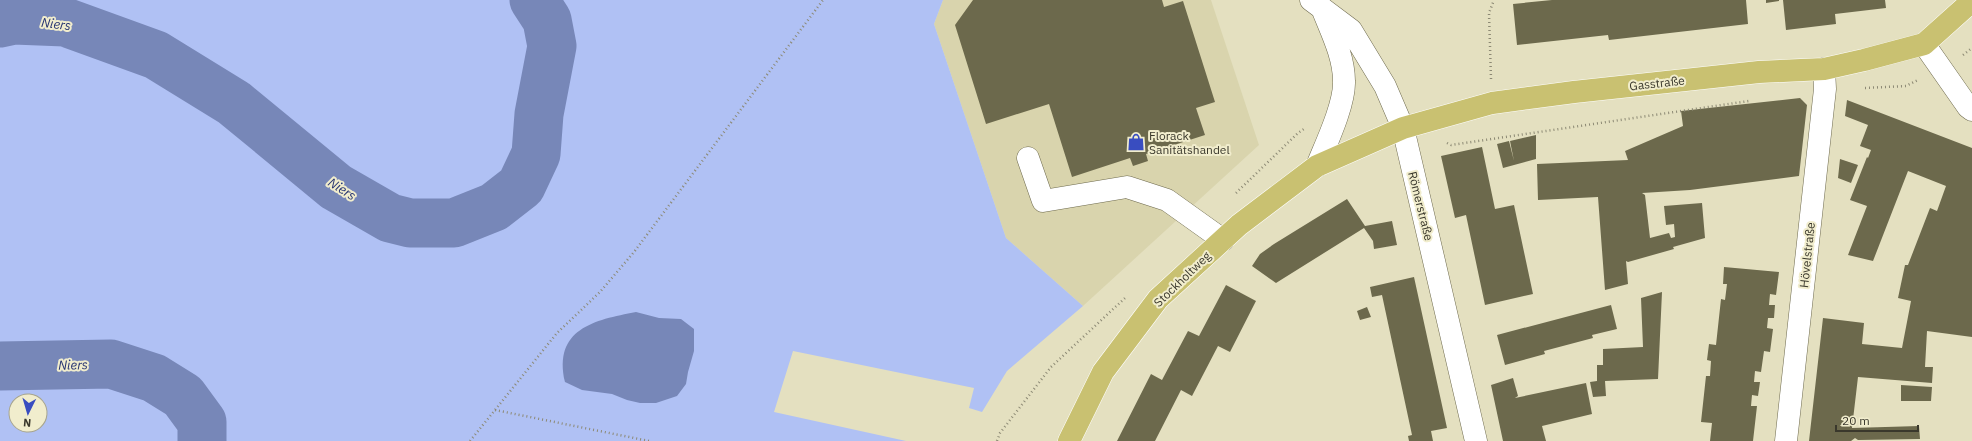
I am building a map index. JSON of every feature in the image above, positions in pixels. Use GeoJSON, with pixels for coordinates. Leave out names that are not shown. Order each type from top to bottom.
{"type":"FeatureCollection","features":[{"type":"Feature","properties":{"kind":"main road"},"geometry":{"type":"LineString","coordinates":[[1924,44],[1972,1]]}},
{"type":"Feature","properties":{"kind":"main road","name":"Gasstraße"},"geometry":{"type":"LineString","coordinates":[[1317,166],[1404,128],[1492,103],[1574,92],[1759,72],[1825,79],[1924,44]]}},
{"type":"Feature","properties":{"kind":"main road","name":"Stockholtweg"},"geometry":{"type":"LineString","coordinates":[[1069,441],[1104,372],[1158,300],[1239,225],[1317,166]]}},
{"type":"Feature","properties":{"kind":"street"},"geometry":{"type":"LineString","coordinates":[[1316,4],[1340,53],[1345,82],[1339,110],[1317,166]]}},
{"type":"Feature","properties":{"kind":"street","name":"Römerstraße"},"geometry":{"type":"LineString","coordinates":[[1316,4],[1351,30],[1385,86],[1404,128],[1476,441]]}},
{"type":"Feature","properties":{"kind":"street"},"geometry":{"type":"LineString","coordinates":[[1924,44],[1968,107],[1972,110]]}},
{"type":"Feature","properties":{"kind":"street","name":"Hövelstraße"},"geometry":{"type":"LineString","coordinates":[[1786,441],[1825,79]]}},
{"type":"Feature","properties":{"kind":"street"},"geometry":{"type":"LineString","coordinates":[[1028,158],[1043,202],[1128,187],[1167,200],[1223,240]]}},
{"type":"Feature","properties":{"kind":"path"},"geometry":{"type":"LineString","coordinates":[[470,441],[557,333],[600,292],[634,252],[823,0]]}},
{"type":"Feature","properties":{"kind":"path"},"geometry":{"type":"LineString","coordinates":[[1492,103],[1489,12],[1494,0]]}},
{"type":"Feature","properties":{"kind":"path"},"geometry":{"type":"LineString","coordinates":[[1825,79],[1906,86],[1942,70]]}},
{"type":"Feature","properties":{"kind":"path"},"geometry":{"type":"LineString","coordinates":[[1444,142],[1451,145],[1755,100]]}},
{"type":"Feature","properties":{"kind":"path"},"geometry":{"type":"LineString","coordinates":[[495,410],[649,441]]}},
{"type":"Feature","properties":{"kind":"shaded area"},"geometry":{"type":"Polygon","coordinates":[[[0,0],[943,0],[934,24],[1006,238],[1083,306],[1007,371],[982,412],[969,408],[974,388],[793,351],[774,412],[906,441],[0,441],[0,0]]]}},
{"type":"Feature","properties":{"kind":"shaded area"},"geometry":{"type":"Polygon","coordinates":[[[943,0],[1211,0],[1259,145],[1083,306],[1006,238],[934,24],[943,0]]]}},
{"type":"Feature","properties":{"kind":"shaded area"},"geometry":{"type":"Polygon","coordinates":[[[636,312],[659,318],[681,319],[694,329],[694,351],[686,384],[677,396],[656,403],[640,403],[612,394],[582,390],[565,382],[563,364],[565,350],[571,339],[580,330],[606,319],[636,312]]]}},
{"type":"Feature","properties":{"kind":"building"},"geometry":{"type":"Polygon","coordinates":[[[973,0],[1162,0],[1164,7],[1183,1],[1215,102],[1196,108],[1205,135],[1146,154],[1148,161],[1133,166],[1130,158],[1072,177],[1049,104],[986,124],[955,25],[973,0]]]}},
{"type":"Feature","properties":{"kind":"building"},"geometry":{"type":"Polygon","coordinates":[[[1552,0],[1746,0],[1748,24],[1609,40],[1608,35],[1517,45],[1513,4],[1552,0]]]}},
{"type":"Feature","properties":{"kind":"building"},"geometry":{"type":"Polygon","coordinates":[[[1766,0],[1779,0],[1779,1],[1766,3],[1766,0]]]}},
{"type":"Feature","properties":{"kind":"building"},"geometry":{"type":"Polygon","coordinates":[[[1783,0],[1885,0],[1886,8],[1835,14],[1836,24],[1786,30],[1783,0]]]}},
{"type":"Feature","properties":{"kind":"building"},"geometry":{"type":"Polygon","coordinates":[[[1800,98],[1807,105],[1799,176],[1690,190],[1642,193],[1645,195],[1650,238],[1669,233],[1671,238],[1675,237],[1674,224],[1666,225],[1664,206],[1702,203],[1705,238],[1673,247],[1674,249],[1628,262],[1626,261],[1628,284],[1605,290],[1598,197],[1538,200],[1537,164],[1628,160],[1625,151],[1683,126],[1681,111],[1800,98]]]}},
{"type":"Feature","properties":{"kind":"building"},"geometry":{"type":"Polygon","coordinates":[[[1847,100],[1972,148],[1972,337],[1927,331],[1925,367],[1933,367],[1932,383],[1858,377],[1852,428],[1919,426],[1920,439],[1858,440],[1855,438],[1851,441],[1809,441],[1823,318],[1864,323],[1862,344],[1902,348],[1911,301],[1898,298],[1905,265],[1908,265],[1930,208],[1937,211],[1946,186],[1908,171],[1873,261],[1848,255],[1867,206],[1850,200],[1871,150],[1860,146],[1868,125],[1845,116],[1847,100]]]}},
{"type":"Feature","properties":{"kind":"building"},"geometry":{"type":"Polygon","coordinates":[[[1536,135],[1536,159],[1503,168],[1497,144],[1509,141],[1514,161],[1510,141],[1536,135]]]}},
{"type":"Feature","properties":{"kind":"building"},"geometry":{"type":"Polygon","coordinates":[[[1482,147],[1495,209],[1514,205],[1533,294],[1485,305],[1466,215],[1455,218],[1441,156],[1482,147]]]}},
{"type":"Feature","properties":{"kind":"building"},"geometry":{"type":"Polygon","coordinates":[[[1840,159],[1858,165],[1851,183],[1838,178],[1840,159]]]}},
{"type":"Feature","properties":{"kind":"building"},"geometry":{"type":"Polygon","coordinates":[[[1347,199],[1365,226],[1392,221],[1397,245],[1374,249],[1373,241],[1364,228],[1276,283],[1252,266],[1260,254],[1274,244],[1347,199]]]}},
{"type":"Feature","properties":{"kind":"building"},"geometry":{"type":"Polygon","coordinates":[[[1724,267],[1779,272],[1776,295],[1770,294],[1769,305],[1775,305],[1774,318],[1768,318],[1767,328],[1773,329],[1770,352],[1764,351],[1761,372],[1755,371],[1754,382],[1760,382],[1758,396],[1752,395],[1751,406],[1757,406],[1753,441],[1710,441],[1712,423],[1701,422],[1706,376],[1710,376],[1711,361],[1707,360],[1709,344],[1716,345],[1721,299],[1725,300],[1727,284],[1723,284],[1724,267]]]}},
{"type":"Feature","properties":{"kind":"building"},"geometry":{"type":"Polygon","coordinates":[[[1414,277],[1447,428],[1431,431],[1433,441],[1409,441],[1408,436],[1412,435],[1382,295],[1372,297],[1370,287],[1414,277]]]}},
{"type":"Feature","properties":{"kind":"building"},"geometry":{"type":"Polygon","coordinates":[[[1226,285],[1256,301],[1230,352],[1218,346],[1192,396],[1181,390],[1155,441],[1117,441],[1151,374],[1162,380],[1188,331],[1199,336],[1226,285]]]}},
{"type":"Feature","properties":{"kind":"building"},"geometry":{"type":"Polygon","coordinates":[[[1662,292],[1658,379],[1605,381],[1606,396],[1593,397],[1590,382],[1597,381],[1597,365],[1603,365],[1603,349],[1643,347],[1641,298],[1662,292]]]}},
{"type":"Feature","properties":{"kind":"building"},"geometry":{"type":"Polygon","coordinates":[[[1611,305],[1617,329],[1592,335],[1593,338],[1544,351],[1545,354],[1505,365],[1497,335],[1611,305]]]}},
{"type":"Feature","properties":{"kind":"building"},"geometry":{"type":"Polygon","coordinates":[[[1367,307],[1371,317],[1360,320],[1357,311],[1367,307]]]}},
{"type":"Feature","properties":{"kind":"building"},"geometry":{"type":"Polygon","coordinates":[[[1513,378],[1518,396],[1515,398],[1586,383],[1592,414],[1542,426],[1546,441],[1503,441],[1491,385],[1513,378]]]}},
{"type":"Feature","properties":{"kind":"building"},"geometry":{"type":"Polygon","coordinates":[[[1901,385],[1932,387],[1931,401],[1901,401],[1901,385]]]}},
{"type":"Feature","properties":{"kind":"waterway","name":"Niers"},"geometry":{"type":"LineString","coordinates":[[0,23],[14,20],[65,22],[156,55],[234,103],[336,187],[390,218],[410,223],[454,223],[494,207],[521,186],[536,154],[539,114],[552,46],[547,20],[534,0]]}},
{"type":"Feature","properties":{"kind":"waterway","name":"Niers"},"geometry":{"type":"LineString","coordinates":[[0,366],[111,364],[154,378],[183,396],[202,422],[202,441]]}},
{"type":"Feature","properties":{"kind":"place","name":"Florack Sanitätshandel"},"geometry":{"type":"Point","coordinates":[1136,142]}}]}
